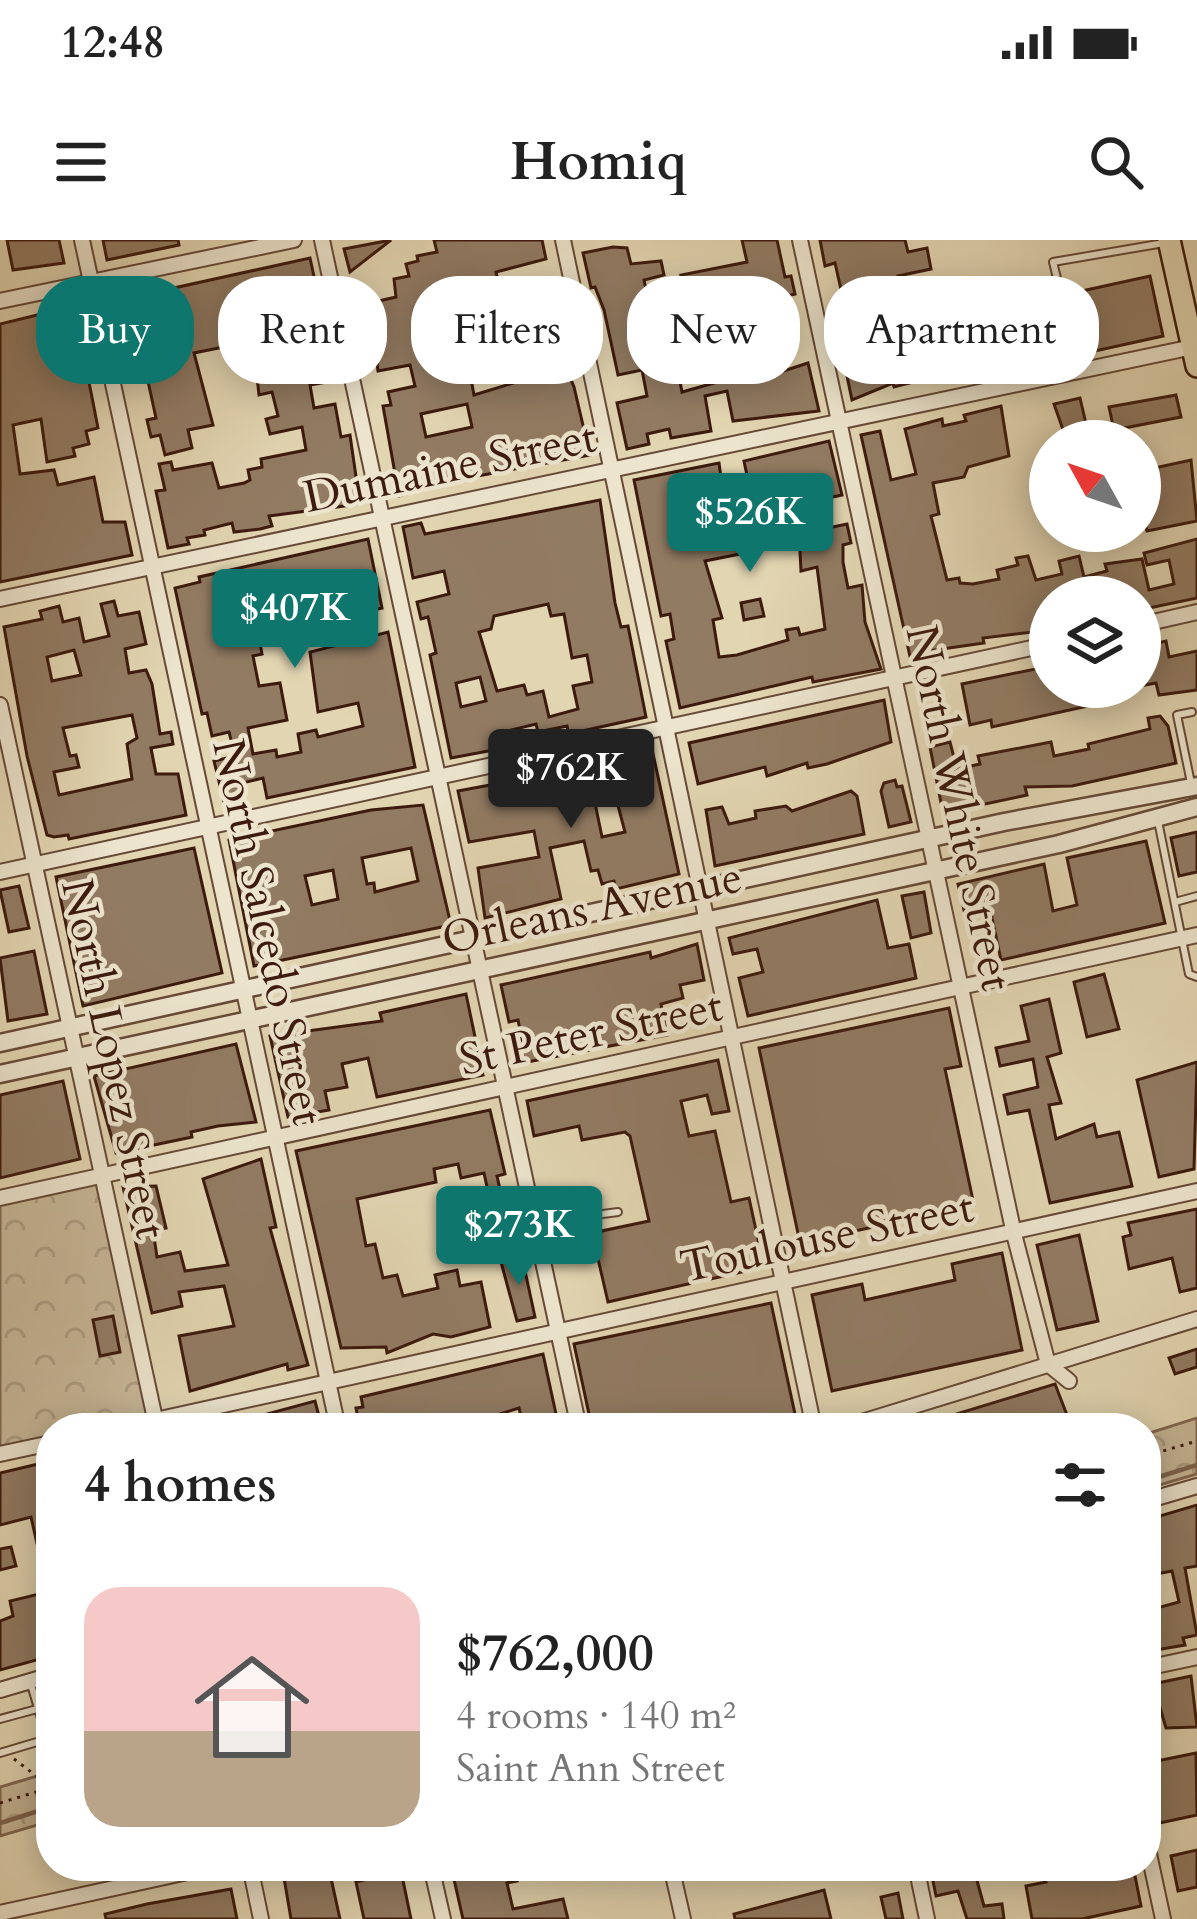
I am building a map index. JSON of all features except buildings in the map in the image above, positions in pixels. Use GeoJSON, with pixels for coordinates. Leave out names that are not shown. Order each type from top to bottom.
{"type":"FeatureCollection","features":[{"type":"Feature","properties":{"kind":"main road"},"geometry":{"type":"LineString","coordinates":[[1169,241],[1196,352]]}},
{"type":"Feature","properties":{"kind":"street","name":"North Salcedo Street"},"geometry":{"type":"LineString","coordinates":[[82,240],[91,276]]}},
{"type":"Feature","properties":{"kind":"street"},"geometry":{"type":"LineString","coordinates":[[121,276],[294,240]]}},
{"type":"Feature","properties":{"kind":"street"},"geometry":{"type":"LineString","coordinates":[[322,240],[576,1413]]}},
{"type":"Feature","properties":{"kind":"street"},"geometry":{"type":"LineString","coordinates":[[563,240],[811,1413]]}},
{"type":"Feature","properties":{"kind":"street","name":"North White Street"},"geometry":{"type":"LineString","coordinates":[[800,240],[1014,1234],[1048,1364]]}},
{"type":"Feature","properties":{"kind":"street"},"geometry":{"type":"LineString","coordinates":[[0,301],[36,294]]}},
{"type":"Feature","properties":{"kind":"street","name":"Dumaine Street"},"geometry":{"type":"LineString","coordinates":[[1099,367],[1196,352]]}},
{"type":"Feature","properties":{"kind":"street","name":"North Salcedo Street"},"geometry":{"type":"LineString","coordinates":[[114,384],[335,1413]]}},
{"type":"Feature","properties":{"kind":"street","name":"Dumaine Street"},"geometry":{"type":"LineString","coordinates":[[0,599],[1015,384]]}},
{"type":"Feature","properties":{"kind":"street"},"geometry":{"type":"LineString","coordinates":[[1161,620],[1197,612]]}},
{"type":"Feature","properties":{"kind":"street"},"geometry":{"type":"LineString","coordinates":[[0,872],[1029,649]]}},
{"type":"Feature","properties":{"kind":"street","name":"North Lopez Street"},"geometry":{"type":"LineString","coordinates":[[0,705],[7,774],[35,864],[154,1413]]}},
{"type":"Feature","properties":{"kind":"street","name":"Orleans Avenue"},"geometry":{"type":"LineString","coordinates":[[0,1043],[928,838],[1194,786]]}},
{"type":"Feature","properties":{"kind":"street","name":"Orleans Avenue"},"geometry":{"type":"LineString","coordinates":[[0,1074],[936,871],[1197,807]]}},
{"type":"Feature","properties":{"kind":"street","name":"St Peter Street"},"geometry":{"type":"LineString","coordinates":[[0,1198],[1190,936]]}},
{"type":"Feature","properties":{"kind":"street","name":"Toulouse Street"},"geometry":{"type":"LineString","coordinates":[[202,1413],[1197,1191]]}},
{"type":"Feature","properties":{"kind":"street"},"geometry":{"type":"LineString","coordinates":[[890,1413],[1197,1319]]}},
{"type":"Feature","properties":{"kind":"street"},"geometry":{"type":"LineString","coordinates":[[1048,1364],[1069,1381]]}},
{"type":"Feature","properties":{"kind":"street"},"geometry":{"type":"LineString","coordinates":[[0,1454],[36,1446]]}},
{"type":"Feature","properties":{"kind":"street"},"geometry":{"type":"LineString","coordinates":[[1161,1497],[1197,1486]]}},
{"type":"Feature","properties":{"kind":"street"},"geometry":{"type":"LineString","coordinates":[[1161,1665],[1197,1657]]}},
{"type":"Feature","properties":{"kind":"street"},"geometry":{"type":"LineString","coordinates":[[0,1690],[36,1680]]}},
{"type":"Feature","properties":{"kind":"street"},"geometry":{"type":"LineString","coordinates":[[0,1915],[149,1881]]}},
{"type":"Feature","properties":{"kind":"street"},"geometry":{"type":"LineString","coordinates":[[253,1881],[261,1919]]}},
{"type":"Feature","properties":{"kind":"street"},"geometry":{"type":"LineString","coordinates":[[434,1881],[442,1919]]}},
{"type":"Feature","properties":{"kind":"street"},"geometry":{"type":"LineString","coordinates":[[674,1881],[683,1919]]}},
{"type":"Feature","properties":{"kind":"street"},"geometry":{"type":"LineString","coordinates":[[919,1881],[927,1919]]}},
{"type":"Feature","properties":{"kind":"street"},"geometry":{"type":"LineString","coordinates":[[1155,1881],[1163,1919]]}},
{"type":"Feature","properties":{"kind":"lane"},"geometry":{"type":"LineString","coordinates":[[1056,276],[1053,262],[1169,241]]}},
{"type":"Feature","properties":{"kind":"lane"},"geometry":{"type":"LineString","coordinates":[[1192,712],[1178,715],[1194,786]]}},
{"type":"Feature","properties":{"kind":"lane"},"geometry":{"type":"LineString","coordinates":[[1181,733],[1196,730]]}},
{"type":"Feature","properties":{"kind":"lane"},"geometry":{"type":"LineString","coordinates":[[1185,752],[1197,750]]}},
{"type":"Feature","properties":{"kind":"lane"},"geometry":{"type":"LineString","coordinates":[[1158,817],[1175,902],[1190,936],[1190,974],[1197,977]]}},
{"type":"Feature","properties":{"kind":"lane"},"geometry":{"type":"LineString","coordinates":[[1175,902],[1197,896]]}},
{"type":"Feature","properties":{"kind":"lane"},"geometry":{"type":"LineString","coordinates":[[526,1191],[552,1188],[572,1218],[618,1212]]}},
{"type":"Feature","properties":{"kind":"lane"},"geometry":{"type":"LineString","coordinates":[[31,1681],[36,1700]]}},
{"type":"Feature","properties":{"kind":"lane"},"geometry":{"type":"LineString","coordinates":[[0,1720],[36,1709]]}},
{"type":"Feature","properties":{"kind":"lane"},"geometry":{"type":"LineString","coordinates":[[0,1753],[36,1742]]}},
{"type":"Feature","properties":{"kind":"path"},"geometry":{"type":"LineString","coordinates":[[1161,1452],[1197,1441]]}},
{"type":"Feature","properties":{"kind":"path"},"geometry":{"type":"LineString","coordinates":[[18,1761],[36,1775]]}},
{"type":"Feature","properties":{"kind":"path"},"geometry":{"type":"LineString","coordinates":[[0,1802],[36,1791]]}},
{"type":"Feature","properties":{"kind":"green space"},"geometry":{"type":"Polygon","coordinates":[[[103,1176],[154,1413],[36,1413],[36,1446],[0,1454],[0,1198],[103,1176]]]}},
{"type":"Feature","properties":{"kind":"green space"},"geometry":{"type":"Polygon","coordinates":[[[1197,1418],[1197,1474],[1161,1485],[1161,1429],[1197,1418]]]}},
{"type":"Feature","properties":{"kind":"green space"},"geometry":{"type":"Polygon","coordinates":[[[36,1776],[36,1825],[0,1836],[0,1787],[36,1776]]]}},
{"type":"Feature","properties":{"kind":"waterway"},"geometry":{"type":"LineString","coordinates":[[1161,1476],[1197,1465]]}},
{"type":"Feature","properties":{"kind":"waterway"},"geometry":{"type":"LineString","coordinates":[[0,1823],[36,1812]]}}]}
